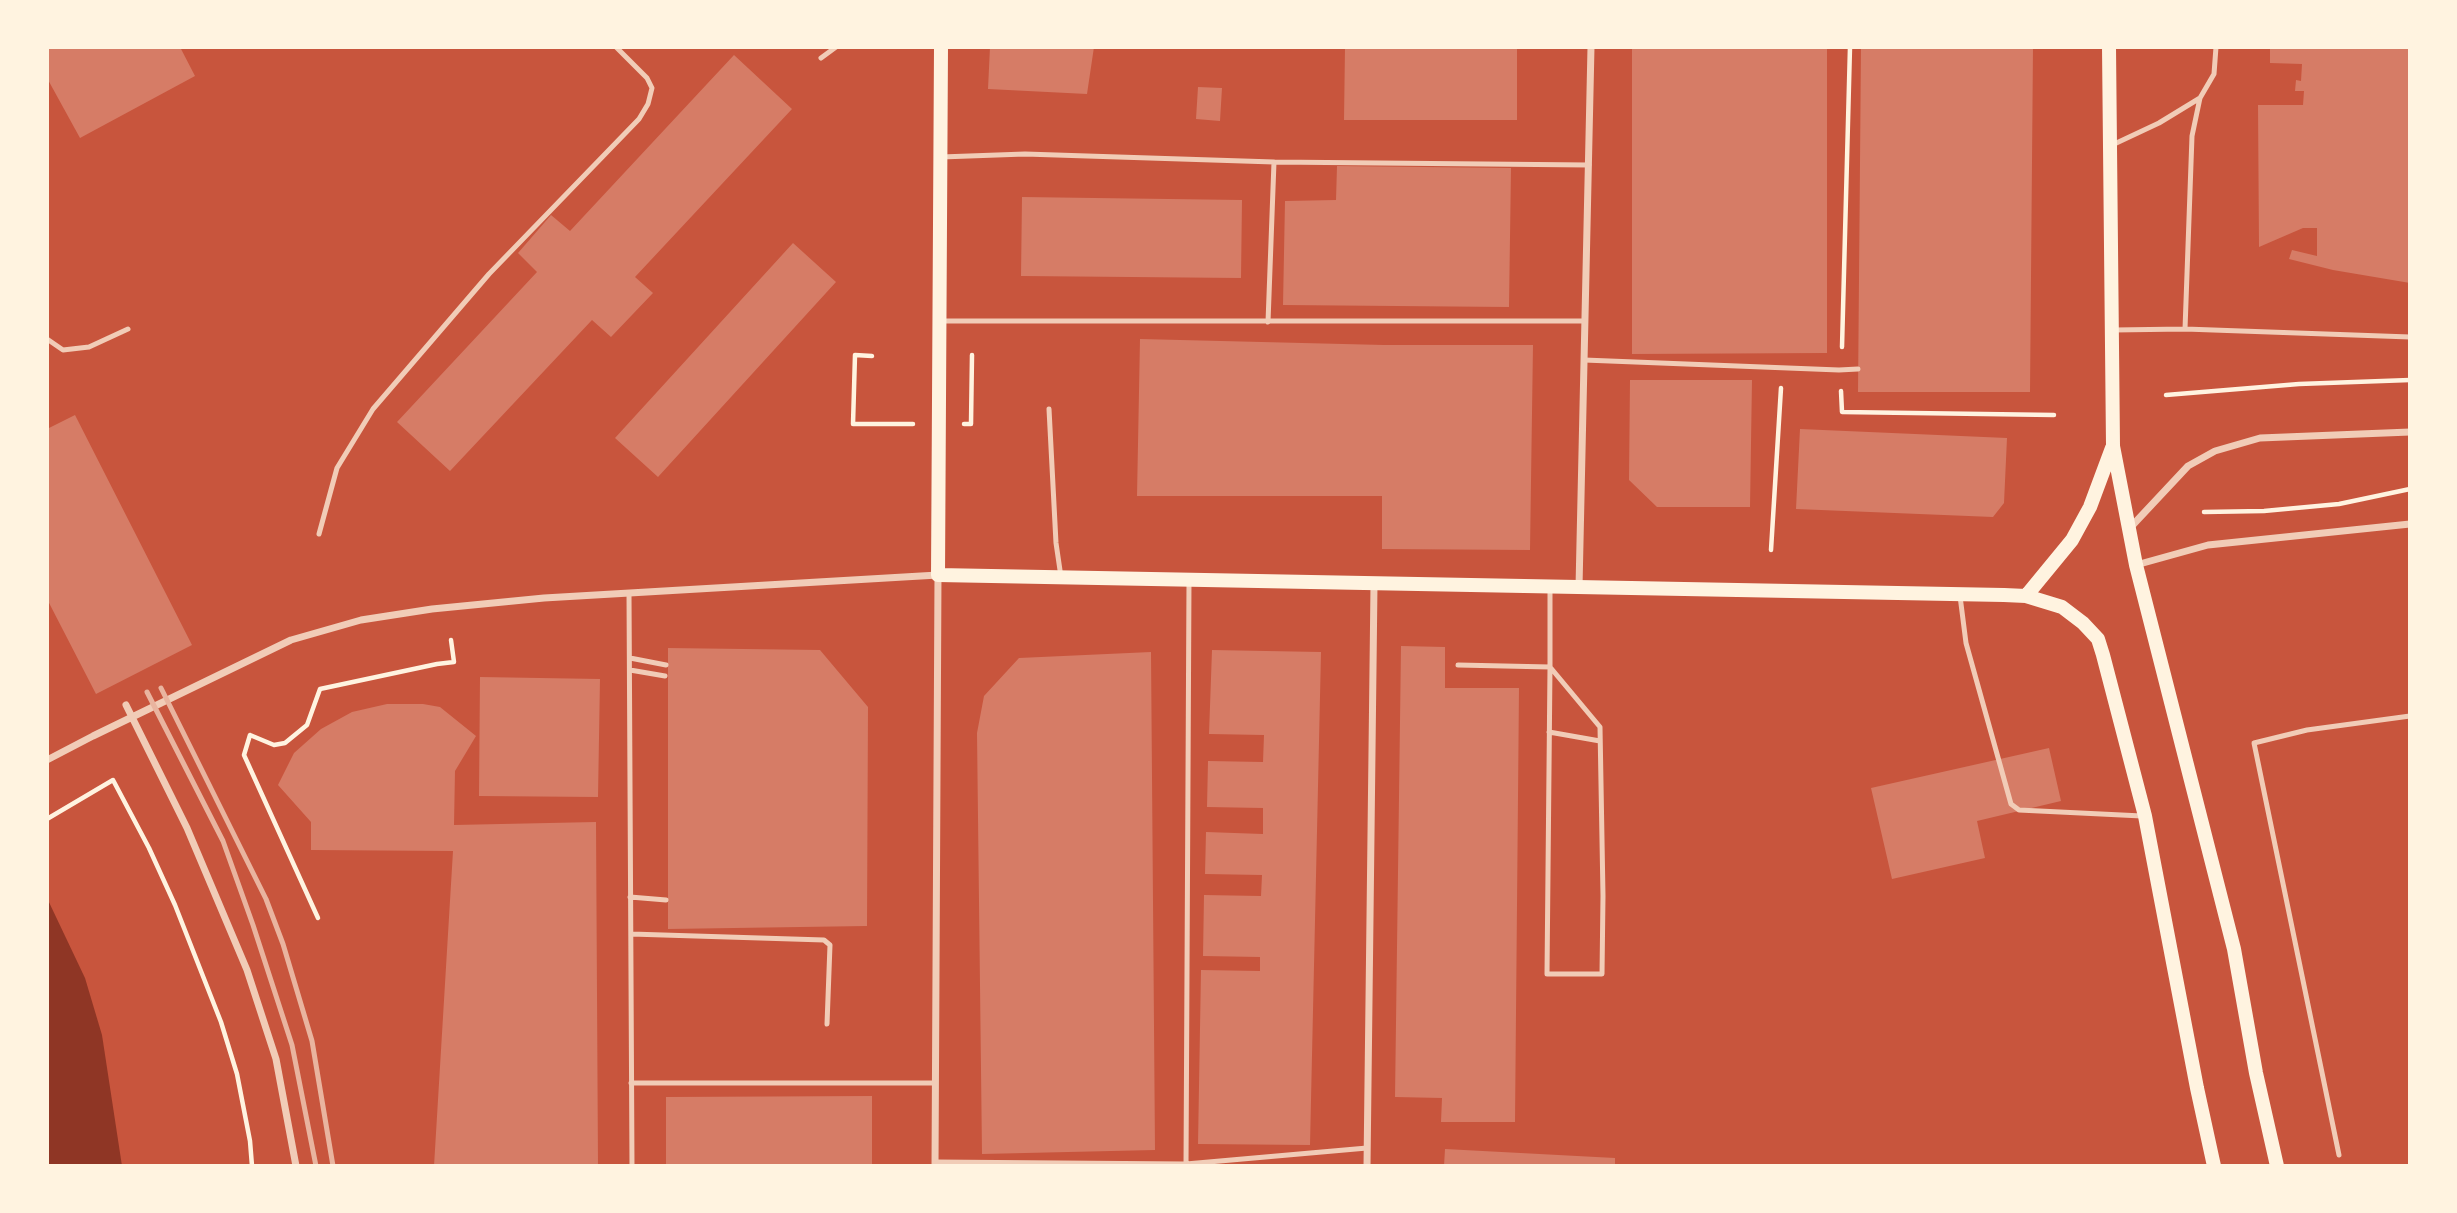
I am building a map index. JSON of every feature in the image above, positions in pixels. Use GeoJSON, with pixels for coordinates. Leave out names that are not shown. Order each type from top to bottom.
{"type":"FeatureCollection","features":[{"type":"Feature","properties":{"kind":"main road"},"geometry":{"type":"LineString","coordinates":[[941,47],[938,575],[2026,596],[2062,607],[2098,639],[2145,816],[2214,1166]]}},
{"type":"Feature","properties":{"kind":"main road"},"geometry":{"type":"LineString","coordinates":[[2109,47],[2113,446],[2136,565],[2234,949],[2256,1073],[2277,1166]]}},
{"type":"Feature","properties":{"kind":"main road"},"geometry":{"type":"LineString","coordinates":[[2026,596],[2072,540],[2090,507],[2113,446]]}},
{"type":"Feature","properties":{"kind":"street"},"geometry":{"type":"LineString","coordinates":[[1578,588],[1591,47]]}},
{"type":"Feature","properties":{"kind":"street"},"geometry":{"type":"LineString","coordinates":[[2128,530],[2188,466],[2215,451],[2260,438],[2406,433]]}},
{"type":"Feature","properties":{"kind":"street"},"geometry":{"type":"LineString","coordinates":[[2136,565],[2208,545],[2410,524]]}},
{"type":"Feature","properties":{"kind":"street"},"geometry":{"type":"LineString","coordinates":[[47,760],[290,640],[361,620],[432,609],[544,598],[938,575],[935,1164]]}},
{"type":"Feature","properties":{"kind":"street"},"geometry":{"type":"LineString","coordinates":[[1367,1166],[1374,585]]}},
{"type":"Feature","properties":{"kind":"street"},"geometry":{"type":"LineString","coordinates":[[126,705],[187,828],[247,970],[276,1059],[296,1166]]}},
{"type":"Feature","properties":{"kind":"lane"},"geometry":{"type":"LineString","coordinates":[[319,534],[337,468],[373,409],[489,274],[639,119],[648,104],[652,88],[648,78],[617,47]]}},
{"type":"Feature","properties":{"kind":"lane"},"geometry":{"type":"LineString","coordinates":[[821,58],[836,47]]}},
{"type":"Feature","properties":{"kind":"lane"},"geometry":{"type":"LineString","coordinates":[[2185,330],[2192,136],[2200,98],[2214,74],[2216,47]]}},
{"type":"Feature","properties":{"kind":"lane"},"geometry":{"type":"LineString","coordinates":[[2110,146],[2159,123],[2200,98]]}},
{"type":"Feature","properties":{"kind":"lane"},"geometry":{"type":"LineString","coordinates":[[941,157],[1025,154],[1274,162],[1589,165]]}},
{"type":"Feature","properties":{"kind":"lane"},"geometry":{"type":"LineString","coordinates":[[1268,322],[1274,162]]}},
{"type":"Feature","properties":{"kind":"lane"},"geometry":{"type":"LineString","coordinates":[[939,321],[1585,321]]}},
{"type":"Feature","properties":{"kind":"lane"},"geometry":{"type":"LineString","coordinates":[[47,339],[63,350],[89,347],[128,329]]}},
{"type":"Feature","properties":{"kind":"lane"},"geometry":{"type":"LineString","coordinates":[[2110,331],[2185,330],[2410,337]]}},
{"type":"Feature","properties":{"kind":"lane"},"geometry":{"type":"LineString","coordinates":[[1584,359],[1858,369]]}},
{"type":"Feature","properties":{"kind":"lane"},"geometry":{"type":"LineString","coordinates":[[1049,409],[1056,543],[1061,577]]}},
{"type":"Feature","properties":{"kind":"lane"},"geometry":{"type":"LineString","coordinates":[[2406,433],[2410,438]]}},
{"type":"Feature","properties":{"kind":"lane"},"geometry":{"type":"LineString","coordinates":[[1186,1165],[1189,580]]}},
{"type":"Feature","properties":{"kind":"lane"},"geometry":{"type":"LineString","coordinates":[[1458,665],[1550,667],[1600,727],[1604,896],[1602,974],[1547,974],[1550,667],[1550,587]]}},
{"type":"Feature","properties":{"kind":"lane"},"geometry":{"type":"LineString","coordinates":[[629,593],[632,1166]]}},
{"type":"Feature","properties":{"kind":"lane"},"geometry":{"type":"LineString","coordinates":[[1960,595],[1966,643],[2011,804],[2019,810],[2145,816]]}},
{"type":"Feature","properties":{"kind":"lane"},"geometry":{"type":"LineString","coordinates":[[630,659],[666,665]]}},
{"type":"Feature","properties":{"kind":"lane"},"geometry":{"type":"LineString","coordinates":[[630,670],[665,676]]}},
{"type":"Feature","properties":{"kind":"lane"},"geometry":{"type":"LineString","coordinates":[[2339,1155],[2254,743],[2307,730],[2410,716]]}},
{"type":"Feature","properties":{"kind":"lane"},"geometry":{"type":"LineString","coordinates":[[1549,732],[1600,741]]}},
{"type":"Feature","properties":{"kind":"lane"},"geometry":{"type":"LineString","coordinates":[[630,897],[666,900]]}},
{"type":"Feature","properties":{"kind":"lane"},"geometry":{"type":"LineString","coordinates":[[631,934],[824,940],[830,945],[827,1024]]}},
{"type":"Feature","properties":{"kind":"lane"},"geometry":{"type":"LineString","coordinates":[[631,1083],[934,1083]]}},
{"type":"Feature","properties":{"kind":"lane"},"geometry":{"type":"LineString","coordinates":[[935,1164],[1186,1165],[1367,1148]]}},
{"type":"Feature","properties":{"kind":"path"},"geometry":{"type":"LineString","coordinates":[[1850,47],[1844,334],[1839,370],[1842,412],[2054,415]]}},
{"type":"Feature","properties":{"kind":"path"},"geometry":{"type":"LineString","coordinates":[[853,424],[855,355],[872,356]]}},
{"type":"Feature","properties":{"kind":"path"},"geometry":{"type":"LineString","coordinates":[[971,424],[972,355]]}},
{"type":"Feature","properties":{"kind":"path"},"geometry":{"type":"LineString","coordinates":[[1771,550],[1782,367]]}},
{"type":"Feature","properties":{"kind":"path"},"geometry":{"type":"LineString","coordinates":[[2166,395],[2299,384],[2410,380]]}},
{"type":"Feature","properties":{"kind":"path"},"geometry":{"type":"LineString","coordinates":[[2204,512],[2264,511],[2339,504],[2410,489]]}},
{"type":"Feature","properties":{"kind":"path"},"geometry":{"type":"LineString","coordinates":[[318,918],[244,755],[250,735],[274,746],[285,743],[307,725],[320,689],[437,663],[454,662],[451,640]]}},
{"type":"Feature","properties":{"kind":"path"},"geometry":{"type":"LineString","coordinates":[[47,819],[113,780],[175,905],[221,1022],[237,1074],[252,1166]]}},
{"type":"Feature","properties":{"kind":"shaded area"},"geometry":{"type":"Polygon","coordinates":[[[47,898],[85,978],[102,1035],[122,1166],[47,1166],[47,898]]]}},
{"type":"Feature","properties":{"kind":"building"},"geometry":{"type":"Polygon","coordinates":[[[47,47],[180,47],[195,76],[80,138],[47,78],[47,47]]]}},
{"type":"Feature","properties":{"kind":"building"},"geometry":{"type":"Polygon","coordinates":[[[990,47],[1094,47],[1087,94],[988,89],[990,47]]]}},
{"type":"Feature","properties":{"kind":"building"},"geometry":{"type":"Polygon","coordinates":[[[1345,47],[1517,47],[1517,120],[1344,120],[1345,47]]]}},
{"type":"Feature","properties":{"kind":"building"},"geometry":{"type":"Polygon","coordinates":[[[1632,47],[1827,47],[1827,353],[1632,354],[1632,47]]]}},
{"type":"Feature","properties":{"kind":"building"},"geometry":{"type":"Polygon","coordinates":[[[1861,47],[2033,47],[2030,392],[1858,392],[1861,47]]]}},
{"type":"Feature","properties":{"kind":"building"},"geometry":{"type":"Polygon","coordinates":[[[2270,47],[2410,47],[2410,283],[2333,270],[2289,259],[2292,250],[2317,256],[2317,228],[2303,228],[2259,247],[2258,105],[2303,105],[2304,91],[2295,91],[2296,80],[2301,81],[2302,64],[2270,63],[2270,47]]]}},
{"type":"Feature","properties":{"kind":"building"},"geometry":{"type":"Polygon","coordinates":[[[734,55],[792,109],[635,277],[653,293],[611,337],[592,320],[450,471],[397,422],[537,272],[518,253],[551,215],[570,231],[734,55]]]}},
{"type":"Feature","properties":{"kind":"building"},"geometry":{"type":"Polygon","coordinates":[[[1198,87],[1222,88],[1220,121],[1196,119],[1198,87]]]}},
{"type":"Feature","properties":{"kind":"building"},"geometry":{"type":"Polygon","coordinates":[[[1337,166],[1511,168],[1509,307],[1283,305],[1285,201],[1336,200],[1337,166]]]}},
{"type":"Feature","properties":{"kind":"building"},"geometry":{"type":"Polygon","coordinates":[[[1022,197],[1242,200],[1241,278],[1021,276],[1022,197]]]}},
{"type":"Feature","properties":{"kind":"building"},"geometry":{"type":"Polygon","coordinates":[[[793,243],[836,282],[658,477],[615,438],[793,243]]]}},
{"type":"Feature","properties":{"kind":"building"},"geometry":{"type":"Polygon","coordinates":[[[1140,339],[1384,345],[1533,345],[1530,550],[1382,549],[1382,496],[1137,496],[1140,339]]]}},
{"type":"Feature","properties":{"kind":"building"},"geometry":{"type":"Polygon","coordinates":[[[1630,380],[1752,380],[1750,507],[1657,507],[1629,480],[1630,380]]]}},
{"type":"Feature","properties":{"kind":"building"},"geometry":{"type":"Polygon","coordinates":[[[75,415],[192,645],[96,694],[47,599],[47,429],[75,415]]]}},
{"type":"Feature","properties":{"kind":"building"},"geometry":{"type":"Polygon","coordinates":[[[1800,429],[2007,438],[2004,503],[1993,517],[1796,509],[1800,429]]]}},
{"type":"Feature","properties":{"kind":"building"},"geometry":{"type":"Polygon","coordinates":[[[1401,646],[1445,647],[1445,688],[1519,688],[1515,1122],[1441,1122],[1442,1098],[1395,1097],[1401,646]]]}},
{"type":"Feature","properties":{"kind":"building"},"geometry":{"type":"Polygon","coordinates":[[[668,648],[820,650],[868,707],[867,926],[668,929],[668,648]]]}},
{"type":"Feature","properties":{"kind":"building"},"geometry":{"type":"Polygon","coordinates":[[[1212,650],[1321,652],[1310,1145],[1198,1144],[1201,970],[1260,971],[1260,957],[1203,956],[1204,895],[1261,896],[1262,875],[1205,874],[1206,832],[1263,834],[1263,808],[1207,807],[1208,761],[1263,762],[1264,735],[1209,734],[1212,650]]]}},
{"type":"Feature","properties":{"kind":"building"},"geometry":{"type":"Polygon","coordinates":[[[1151,652],[1155,1150],[982,1154],[977,733],[984,696],[1019,658],[1151,652]]]}},
{"type":"Feature","properties":{"kind":"building"},"geometry":{"type":"Polygon","coordinates":[[[480,677],[600,679],[598,797],[479,796],[480,677]]]}},
{"type":"Feature","properties":{"kind":"building"},"geometry":{"type":"Polygon","coordinates":[[[387,704],[440,707],[476,736],[455,771],[454,825],[596,822],[598,1166],[434,1166],[453,851],[311,850],[311,822],[278,785],[294,753],[321,729],[352,712],[387,704]]]}},
{"type":"Feature","properties":{"kind":"building"},"geometry":{"type":"Polygon","coordinates":[[[2049,748],[2061,801],[1977,821],[1985,858],[1892,879],[1871,788],[2049,748]]]}},
{"type":"Feature","properties":{"kind":"building"},"geometry":{"type":"Polygon","coordinates":[[[872,1096],[872,1166],[666,1166],[666,1097],[872,1096]]]}},
{"type":"Feature","properties":{"kind":"building"},"geometry":{"type":"Polygon","coordinates":[[[1445,1149],[1615,1158],[1615,1166],[1444,1166],[1445,1149]]]}},
{"type":"Feature","properties":{"kind":"railway"},"geometry":{"type":"LineString","coordinates":[[161,688],[266,899],[283,944],[312,1041],[333,1166]]}},
{"type":"Feature","properties":{"kind":"railway"},"geometry":{"type":"LineString","coordinates":[[147,692],[223,841],[253,925],[292,1045],[316,1166]]}}]}
